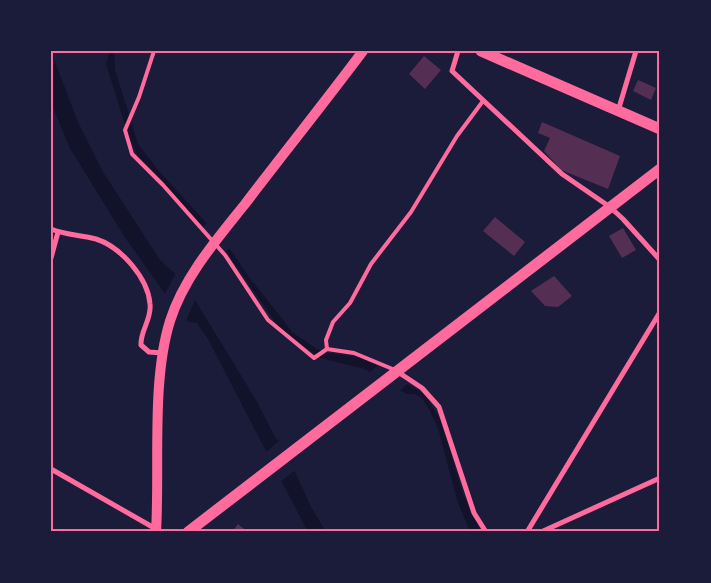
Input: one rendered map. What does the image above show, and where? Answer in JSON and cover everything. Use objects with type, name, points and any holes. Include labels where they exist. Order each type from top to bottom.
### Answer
[{"type":"main road","points":[[156,531],[159,414],[164,353],[170,321],[176,306],[186,286],[217,241],[363,51]]},
{"type":"main road","points":[[481,51],[660,129]]},
{"type":"main road","points":[[188,532],[660,169]]},
{"type":"street","points":[[458,51],[452,71],[562,174],[610,207],[660,260]]},
{"type":"street","points":[[618,111],[636,51]]},
{"type":"street","points":[[51,229],[97,240],[112,248],[134,268],[147,288],[150,304],[141,345],[149,352],[164,353]]},
{"type":"street","points":[[51,258],[58,232]]},
{"type":"street","points":[[527,532],[660,312]]},
{"type":"street","points":[[396,373],[422,388],[439,406],[474,513],[486,532]]},
{"type":"street","points":[[51,470],[156,531]]},
{"type":"street","points":[[541,532],[660,478]]},
{"type":"lane","points":[[154,51],[139,97],[125,130],[132,154],[217,241],[268,320],[314,358],[327,349],[354,353],[396,373]]},
{"type":"lane","points":[[327,349],[326,340],[333,322],[350,303],[371,264],[411,212],[452,143],[484,101]]},
{"type":"shaded area","points":[[51,51],[77,120],[103,172],[160,260],[181,279],[190,292],[257,402],[276,439],[281,442],[311,507],[326,532],[308,532],[208,339],[197,323],[189,322],[166,295],[124,236],[70,148],[51,103]]},
{"type":"shaded area","points":[[110,51],[114,51],[115,70],[138,144],[158,170],[229,248],[283,326],[317,349],[328,353],[359,357],[376,365],[425,395],[441,421],[463,494],[481,532],[470,531],[458,503],[438,428],[422,398],[415,394],[407,394],[365,369],[320,358],[280,329],[228,254],[138,156],[128,134],[106,64]]},
{"type":"pier","points":[[207,222],[230,247],[225,254],[202,228]]},
{"type":"pier","points":[[177,271],[196,298],[186,321],[164,295]]},
{"type":"pier","points":[[379,364],[409,383],[399,391],[369,373]]},
{"type":"pier","points":[[281,439],[297,469],[279,483],[265,453]]},
{"type":"building","points":[[424,56],[441,70],[425,89],[409,74]]},
{"type":"building","points":[[638,80],[656,88],[651,100],[633,91]]},
{"type":"building","points":[[542,122],[620,156],[608,189],[561,170],[544,151],[550,138],[538,133]]},
{"type":"building","points":[[495,217],[525,242],[514,256],[483,231]]},
{"type":"building","points":[[623,228],[636,250],[622,258],[609,236]]},
{"type":"building","points":[[554,276],[572,296],[558,307],[545,306],[531,291]]},
{"type":"building","points":[[238,524],[248,532],[232,532]]},
{"type":"waterway","points":[[253,285],[289,331]]}]
